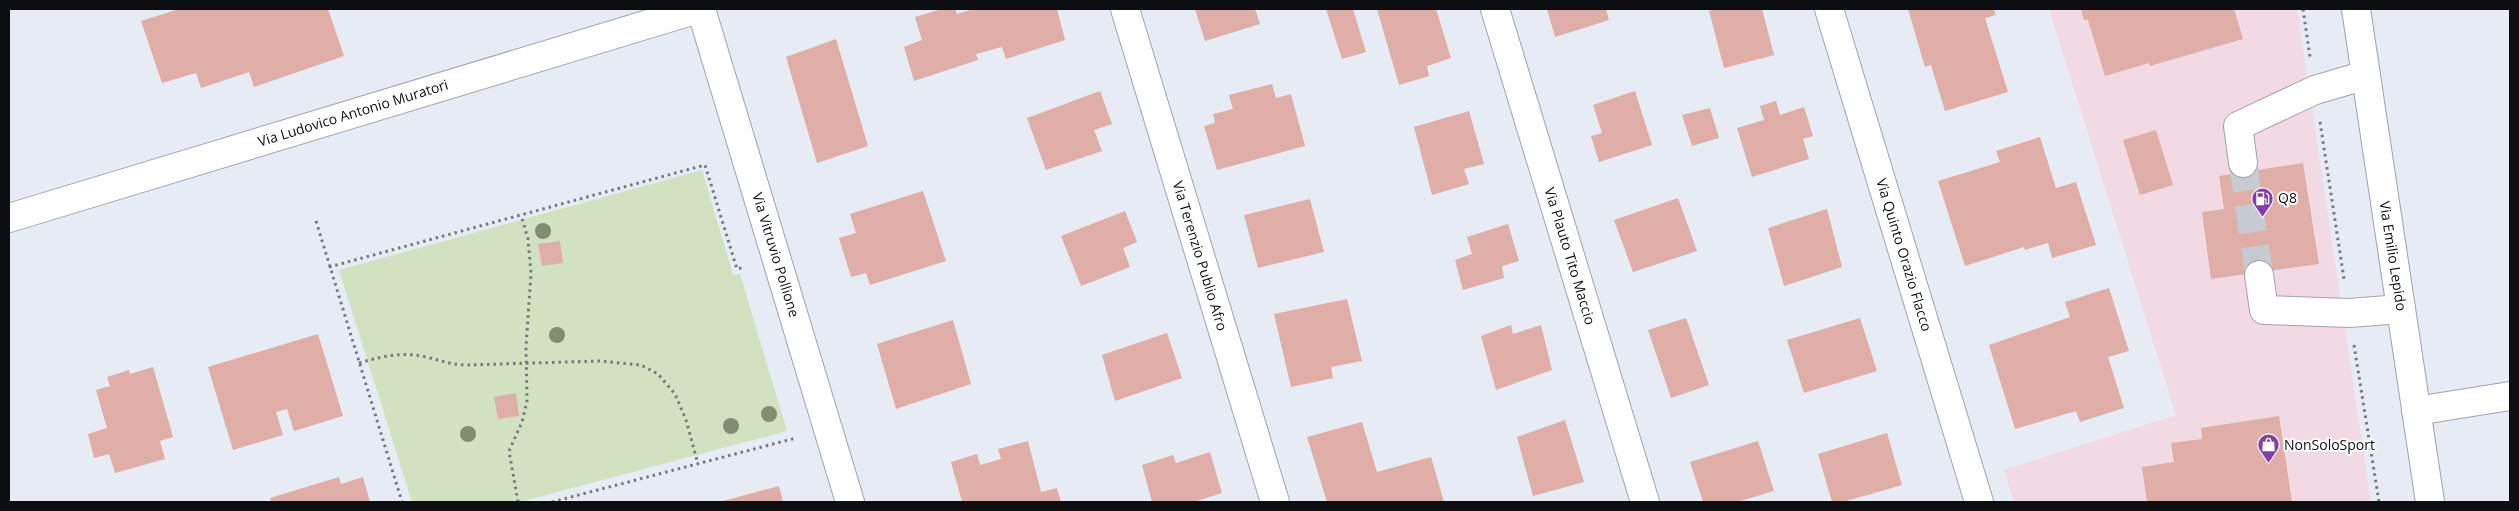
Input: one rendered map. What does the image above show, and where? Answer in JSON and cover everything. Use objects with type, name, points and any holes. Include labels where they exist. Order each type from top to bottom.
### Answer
[{"type":"street","name":"Via Ludovico Antonio Muratori","points":[[9,218],[700,9]]},
{"type":"street","name":"Via Vitruvio Pollione","points":[[700,9],[850,502]]},
{"type":"street","name":"Via Terenzio Publio Afro","points":[[1125,9],[1275,502]]},
{"type":"street","name":"Via Plauto Tito Maccio","points":[[1494,9],[1645,502]]},
{"type":"street","name":"Via Quinto Orazio Flacco","points":[[1829,9],[1979,502]]},
{"type":"street","name":"Via Emilio Lepido","points":[[2356,9],[2430,502]]},
{"type":"street","points":[[2243,163],[2238,126],[2316,90],[2366,75]]},
{"type":"street","points":[[2259,275],[2264,310],[2349,313],[2401,308]]},
{"type":"street","points":[[2416,411],[2510,396]]},
{"type":"path","points":[[2303,9],[2379,502]]},
{"type":"path","points":[[329,267],[705,165],[737,269],[746,266],[749,276]]},
{"type":"path","points":[[518,502],[509,451],[522,422],[528,401],[526,364],[531,274],[528,239],[522,215]]},
{"type":"path","points":[[316,221],[402,502]]},
{"type":"path","points":[[359,364],[400,354],[422,356],[454,365],[630,362],[650,370],[665,381],[675,394],[686,420],[698,464]]},
{"type":"path","points":[[552,502],[799,437],[802,446]]},
{"type":"shaded area","points":[[2049,9],[2297,9],[2371,502],[2014,502],[2004,470],[2176,415]]},
{"type":"green space","points":[[702,170],[733,275],[740,274],[787,431],[520,502],[412,502],[339,270]]},
{"type":"building","points":[[179,9],[328,9],[344,56],[254,87],[249,72],[201,88],[196,73],[162,83],[141,21]]},
{"type":"building","points":[[942,9],[955,9],[957,14],[974,9],[1057,9],[1065,40],[1006,59],[1002,47],[976,54],[978,60],[914,81],[904,47],[922,40],[915,17]]},
{"type":"building","points":[[1195,9],[1255,9],[1260,24],[1205,41]]},
{"type":"building","points":[[1326,9],[1353,9],[1366,52],[1342,59]]},
{"type":"building","points":[[1377,9],[1436,9],[1451,58],[1427,66],[1429,76],[1399,85]]},
{"type":"building","points":[[1547,9],[1606,9],[1609,20],[1555,37]]},
{"type":"building","points":[[1716,9],[1762,9],[1774,55],[1724,68],[1709,11]]},
{"type":"building","points":[[1908,9],[1994,9],[1996,15],[1985,18],[2008,92],[1945,111],[1931,65],[1925,67]]},
{"type":"building","points":[[2081,9],[2234,9],[2243,39],[2150,66],[2149,63],[2105,76],[2088,20],[2084,20]]},
{"type":"building","points":[[836,39],[868,146],[817,163],[786,57]]},
{"type":"building","points":[[1272,84],[1276,98],[1291,94],[1305,146],[1217,170],[1204,126],[1215,123],[1213,114],[1233,109],[1229,95]]},
{"type":"building","points":[[1100,91],[1112,124],[1094,130],[1102,151],[1046,170],[1027,118]]},
{"type":"building","points":[[1635,91],[1652,145],[1599,162],[1591,136],[1602,133],[1593,105]]},
{"type":"building","points":[[1776,101],[1780,115],[1804,107],[1813,136],[1803,139],[1809,159],[1752,177],[1737,128],[1764,120],[1760,106]]},
{"type":"building","points":[[1710,108],[1719,138],[1692,146],[1682,115]]},
{"type":"building","points":[[1469,111],[1484,164],[1464,169],[1469,184],[1432,195],[1414,127]]},
{"type":"building","points":[[2156,130],[2173,185],[2140,195],[2123,140]]},
{"type":"building","points":[[2040,137],[2056,188],[2076,182],[2096,245],[2052,258],[2048,243],[2025,250],[2024,247],[1965,266],[1938,181],[2000,162],[1996,151]]},
{"type":"building","points":[[2303,163],[2319,264],[2211,279],[2202,212],[2224,209],[2219,176]]},
{"type":"building","points":[[923,191],[946,261],[870,285],[866,273],[851,277],[839,238],[856,233],[850,214]]},
{"type":"building","points":[[1678,198],[1697,251],[1633,272],[1614,220]]},
{"type":"building","points":[[1310,199],[1324,252],[1258,268],[1244,215]]},
{"type":"building","points":[[1827,209],[1842,267],[1784,286],[1768,228]]},
{"type":"building","points":[[1125,211],[1137,242],[1123,248],[1130,267],[1081,286],[1061,236]]},
{"type":"building","points":[[1508,224],[1519,261],[1502,266],[1504,278],[1463,290],[1455,260],[1472,254],[1467,237]]},
{"type":"building","points":[[560,241],[563,263],[542,266],[538,244]]},
{"type":"building","points":[[2109,288],[2129,351],[2108,357],[2124,408],[2080,422],[2076,411],[2015,429],[1989,345],[2070,317],[2065,302]]},
{"type":"building","points":[[1347,299],[1362,361],[1331,367],[1333,378],[1291,387],[1274,314]]},
{"type":"building","points":[[1686,318],[1709,385],[1671,398],[1648,330]]},
{"type":"building","points":[[1860,318],[1877,371],[1804,393],[1787,340]]},
{"type":"building","points":[[953,320],[971,384],[896,409],[877,344]]},
{"type":"building","points":[[1511,325],[1513,334],[1541,325],[1552,370],[1496,390],[1481,336]]},
{"type":"building","points":[[1167,333],[1182,378],[1115,401],[1102,355]]},
{"type":"building","points":[[318,334],[343,416],[294,431],[287,409],[276,412],[283,435],[233,450],[208,367]]},
{"type":"building","points":[[153,367],[173,437],[160,441],[165,459],[115,473],[109,454],[94,458],[88,434],[107,428],[96,390],[110,386],[107,377],[129,370],[130,374]]},
{"type":"building","points":[[516,393],[519,416],[498,419],[494,397]]},
{"type":"building","points":[[2279,416],[2292,502],[2147,502],[2142,467],[2174,462],[2171,443],[2202,439],[2201,428]]},
{"type":"building","points":[[1565,420],[1584,482],[1533,496],[1517,437]]},
{"type":"building","points":[[1362,422],[1377,472],[1431,457],[1444,502],[1327,502],[1307,437]]},
{"type":"building","points":[[1887,433],[1902,485],[1843,502],[1832,502],[1818,454]]},
{"type":"building","points":[[1028,441],[1041,492],[1057,488],[1061,502],[962,502],[951,462],[977,454],[980,465],[1001,459],[998,449]]},
{"type":"building","points":[[1758,441],[1774,491],[1737,502],[1703,502],[1690,462]]},
{"type":"building","points":[[1210,452],[1222,493],[1194,502],[1152,502],[1142,465],[1173,455],[1176,463]]},
{"type":"building","points":[[339,477],[341,484],[363,477],[370,502],[271,502],[270,498]]},
{"type":"building","points":[[779,486],[783,502],[719,502]]},
{"type":"tunnel","points":[[2243,163],[2259,275]]},
{"type":"place","name":"Q8","points":[[2262,217]]},
{"type":"place","name":"NonSoloSport","points":[[2268,464]]}]
